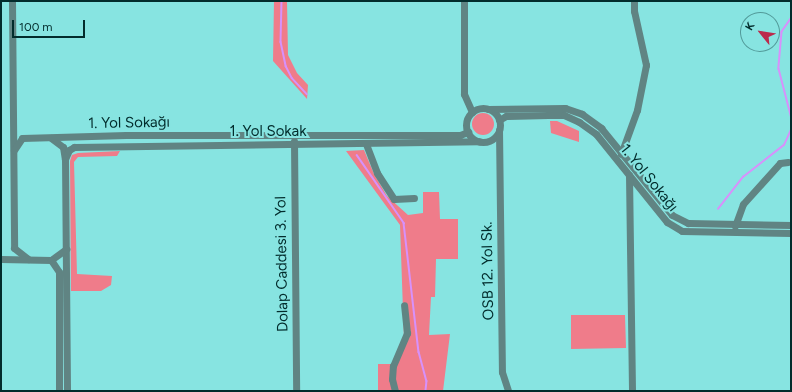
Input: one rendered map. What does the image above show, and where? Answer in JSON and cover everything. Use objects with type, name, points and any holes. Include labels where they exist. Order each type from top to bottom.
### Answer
[{"type":"street","points":[[1,259],[14,248],[12,1]]},
{"type":"street","points":[[464,1],[464,94],[472,112]]},
{"type":"street","points":[[618,160],[637,110],[646,65],[634,11],[634,1]]},
{"type":"street","points":[[472,112],[488,109],[565,108],[582,114],[601,128],[672,215],[698,225],[791,225]]},
{"type":"street","points":[[472,112],[467,121],[468,132],[479,141],[491,139],[499,130],[499,120],[488,109]]},
{"type":"street","name":"1. Yol Sokağı","points":[[499,120],[506,116],[564,115],[596,134],[667,222],[682,231],[791,233]]},
{"type":"street","points":[[13,129],[22,138],[14,150]]},
{"type":"street","name":"OSB 12. Yol Sk.","points":[[499,130],[502,372],[508,391]]},
{"type":"street","name":"1. Yol Sokağı","points":[[22,138],[126,135],[294,137],[460,135],[468,132]]},
{"type":"street","name":"Dolap Caddesi 3. Yol","points":[[294,137],[296,391]]},
{"type":"street","points":[[50,138],[63,147],[65,159],[66,249],[62,293],[60,391]]},
{"type":"street","points":[[491,139],[500,150]]},
{"type":"street","name":"1. Yol Sokak","points":[[65,159],[69,150],[74,147],[366,144],[479,141]]},
{"type":"street","points":[[366,144],[377,173],[394,198],[414,198]]},
{"type":"street","points":[[736,226],[743,204],[780,163],[788,162]]},
{"type":"street","points":[[632,391],[630,175],[633,166]]},
{"type":"street","points":[[14,248],[28,259]]},
{"type":"street","points":[[1,259],[51,260],[66,249]]},
{"type":"street","points":[[51,260],[59,272],[62,293],[67,391]]},
{"type":"street","points":[[395,391],[392,379],[393,366],[406,333],[404,305]]},
{"type":"street","points":[[501,391],[502,372]]},
{"type":"shaded area","points":[[274,1],[287,1],[288,55],[297,73],[308,85],[307,99],[273,61]]},
{"type":"shaded area","points":[[483,113],[491,116],[494,124],[491,132],[483,135],[475,132],[472,124],[475,116]]},
{"type":"shaded area","points":[[550,121],[557,121],[579,131],[579,142],[551,133]]},
{"type":"shaded area","points":[[364,150],[374,174],[387,196],[408,215],[423,213],[423,192],[439,192],[440,219],[458,219],[458,259],[436,259],[435,297],[431,297],[429,335],[450,334],[443,391],[378,391],[378,364],[392,364],[404,339],[400,225],[346,151]]},
{"type":"shaded area","points":[[120,151],[117,156],[78,157],[74,162],[77,274],[112,276],[111,285],[101,291],[71,291],[70,161],[72,155],[78,153]]},
{"type":"shaded area","points":[[571,315],[625,315],[626,348],[571,349]]},
{"type":"waterway","points":[[282,1],[281,42],[286,66],[292,78],[307,94]]},
{"type":"waterway","points":[[791,19],[782,32],[779,69],[791,115]]},
{"type":"waterway","points":[[718,209],[743,177],[784,145],[791,130]]},
{"type":"waterway","points":[[357,155],[404,223],[419,352],[427,381],[426,391]]}]
